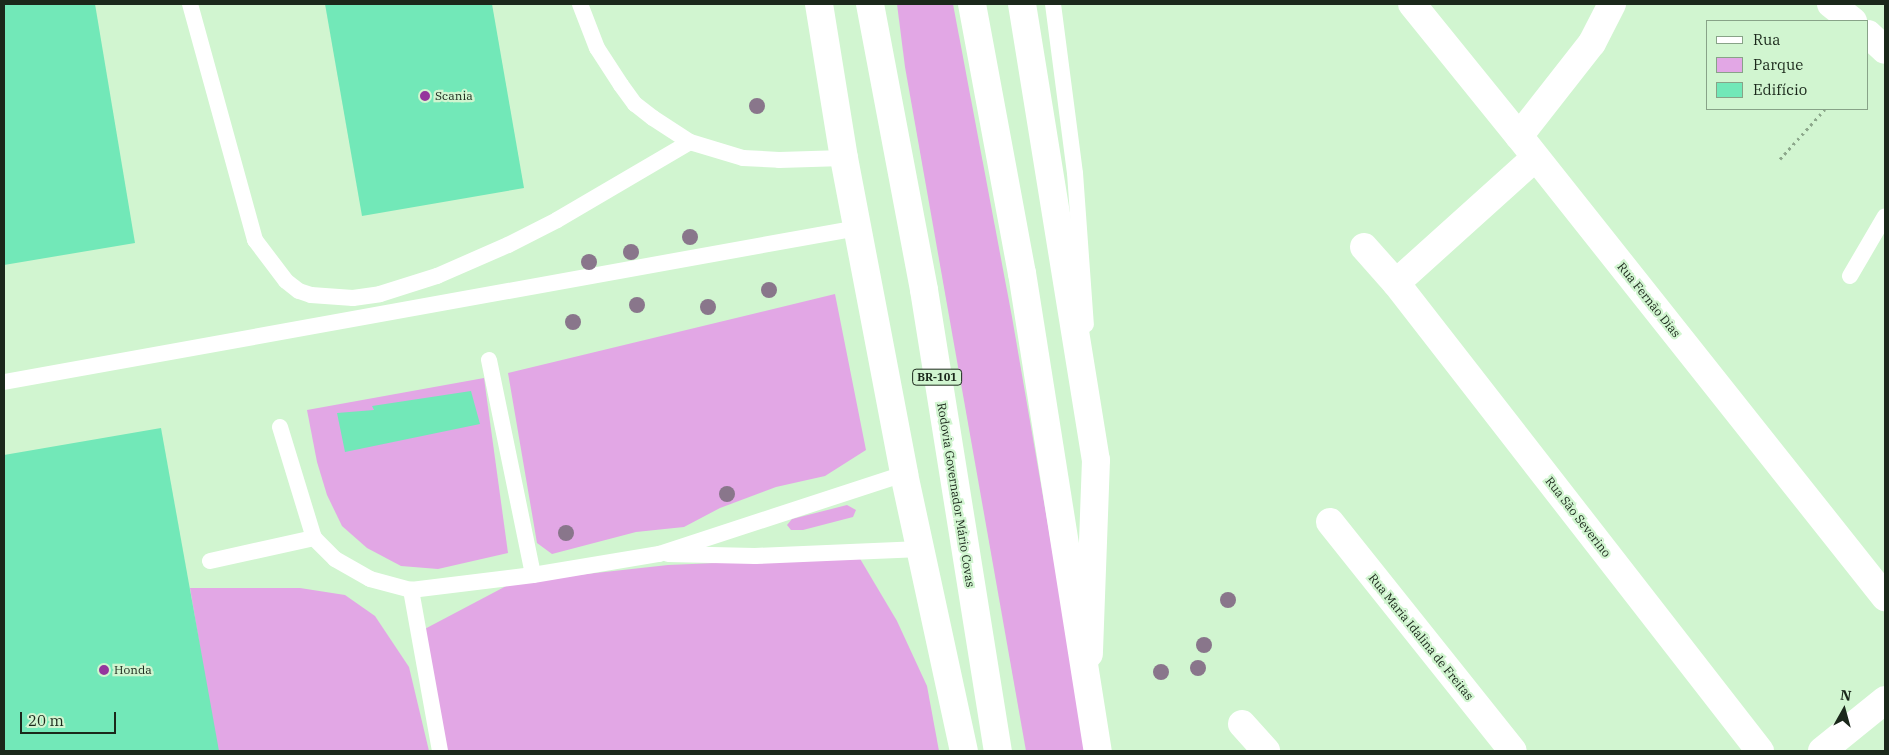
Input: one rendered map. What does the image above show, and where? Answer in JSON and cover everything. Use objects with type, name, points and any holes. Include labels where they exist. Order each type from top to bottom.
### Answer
[{"type":"main road","points":[[819,4],[844,158],[904,474],[964,751]]},
{"type":"main road","name":"Rodovia Governador Mário Covas","points":[[870,4],[924,290],[998,751]]},
{"type":"main road","points":[[972,4],[1022,273],[1098,751]]},
{"type":"main road","points":[[1022,4],[1096,460],[1088,690]]},
{"type":"main road","name":"Rua Fernão Dias","points":[[1412,4],[1520,136],[1885,597]]},
{"type":"main road","points":[[1520,136],[1592,43],[1612,4]]},
{"type":"main road","points":[[1831,4],[1851,20]]},
{"type":"main road","points":[[1869,35],[1885,50]]},
{"type":"main road","points":[[1396,283],[1536,158]]},
{"type":"main road","name":"Rua São Severino","points":[[1364,247],[1396,283],[1760,751]]},
{"type":"main road","name":"Rua Maria Idalina de Freitas","points":[[1330,522],[1512,751]]},
{"type":"main road","points":[[1822,751],[1885,700]]},
{"type":"main road","points":[[1242,724],[1266,751]]},
{"type":"lane","points":[[190,4],[255,240],[286,281],[299,291],[312,296],[353,298],[380,294],[437,276],[508,245],[557,220],[690,142]]},
{"type":"lane","points":[[580,4],[598,48],[635,104],[690,142],[743,158],[779,160],[844,158]]},
{"type":"lane","points":[[1053,4],[1075,173],[1096,460]]},
{"type":"lane","points":[[1850,276],[1885,216]]},
{"type":"lane","points":[[4,382],[857,228]]},
{"type":"lane","points":[[489,360],[533,575]]},
{"type":"lane","points":[[280,427],[314,538],[335,559],[370,578],[410,590],[533,575],[658,554],[904,474]]},
{"type":"lane","points":[[210,562],[314,538]]},
{"type":"lane","points":[[658,554],[755,556],[921,549]]},
{"type":"lane","points":[[410,590],[440,751]]},
{"type":"path","points":[[1780,159],[1824,110]]},
{"type":"green space","points":[[897,4],[953,4],[1012,317],[1087,751],[1026,751],[905,67]]},
{"type":"green space","points":[[835,294],[866,450],[825,476],[776,487],[720,508],[684,527],[636,532],[552,554],[537,543],[508,373]]},
{"type":"green space","points":[[484,378],[508,553],[438,569],[401,566],[367,548],[342,526],[327,495],[317,462],[307,410]]},
{"type":"green space","points":[[847,505],[856,510],[853,517],[803,530],[791,530],[787,525],[792,519]]},
{"type":"green space","points":[[859,557],[897,621],[927,686],[939,751],[441,751],[419,632],[514,582],[668,565]]},
{"type":"green space","points":[[190,588],[300,588],[345,595],[375,616],[409,667],[429,751],[217,751]]},
{"type":"building","points":[[4,4],[95,4],[135,243],[4,265]]},
{"type":"building","name":"Scania","points":[[325,4],[492,4],[524,188],[362,216]]},
{"type":"building","points":[[471,391],[480,424],[345,452],[337,413],[374,410],[372,406]]},
{"type":"building","name":"Honda","points":[[161,428],[219,751],[4,751],[4,455]]},
{"type":"place","name":"Scania","points":[[425,96]]},
{"type":"place","name":"Honda","points":[[104,670]]}]
